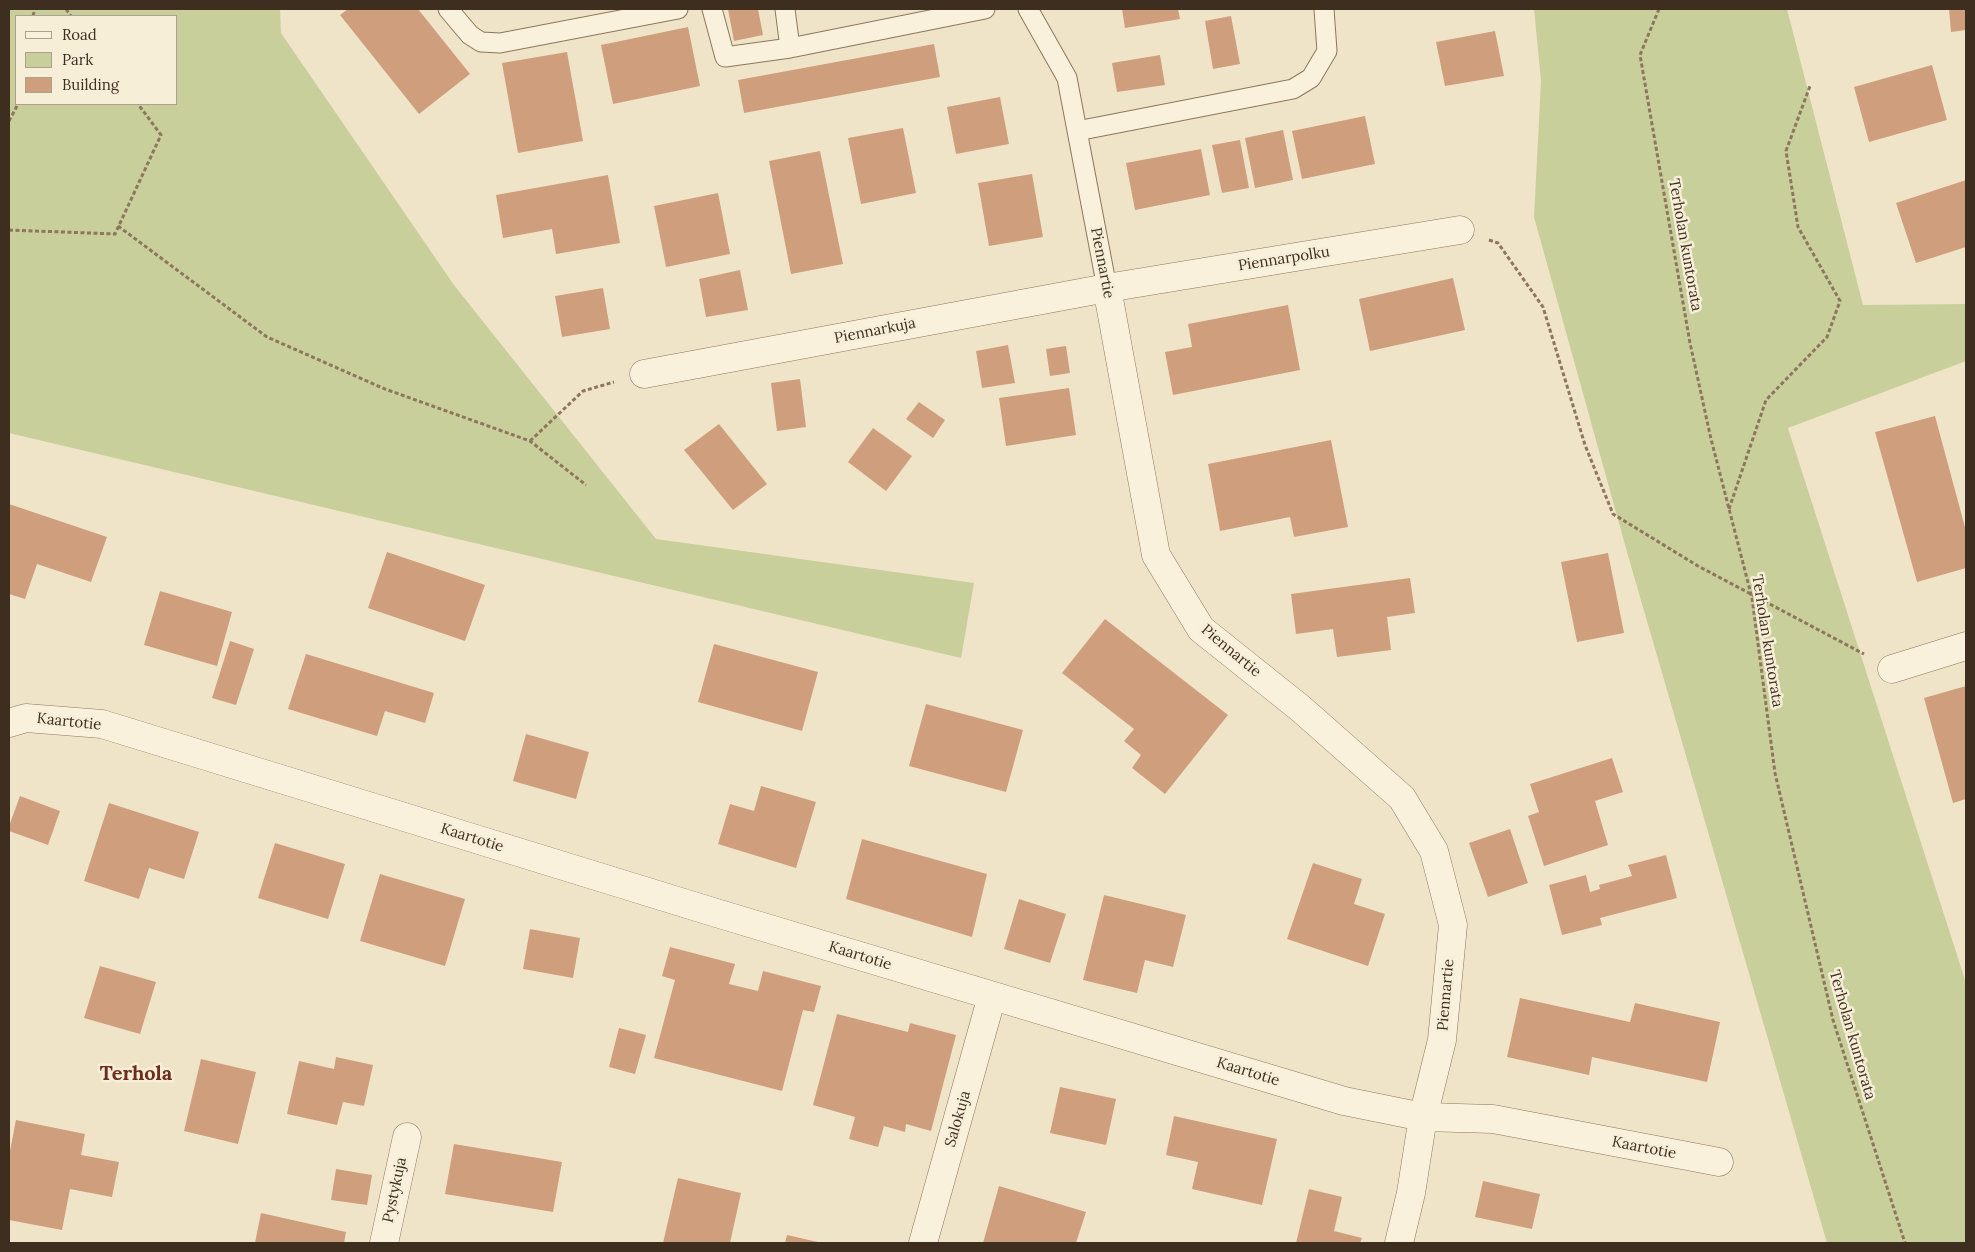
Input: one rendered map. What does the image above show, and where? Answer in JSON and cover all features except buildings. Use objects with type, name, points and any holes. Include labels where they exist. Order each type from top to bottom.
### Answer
[{"type":"street","name":"Piennarpolku","points":[[1107,288],[1460,230]]},
{"type":"street","name":"Piennarkuja","points":[[644,374],[1107,288]]},
{"type":"street","name":"Piennartie","points":[[1107,288],[1156,555],[1201,629],[1300,708],[1402,798],[1434,851],[1453,925],[1442,1040],[1423,1117],[1411,1193],[1399,1243]]},
{"type":"street","points":[[1892,669],[1966,646]]},
{"type":"street","name":"Kaartotie","points":[[9,723],[26,718],[102,724],[992,996],[1344,1101],[1423,1117],[1493,1119],[1719,1162]]},
{"type":"street","name":"Salokuja","points":[[923,1243],[992,996]]},
{"type":"street","name":"Pystykuja","points":[[384,1243],[407,1137]]},
{"type":"lane","points":[[448,9],[470,35],[481,42],[500,43],[678,9]]},
{"type":"lane","points":[[712,9],[724,57],[790,48],[985,9]]},
{"type":"lane","points":[[785,9],[790,48]]},
{"type":"lane","name":"Piennartie","points":[[1028,9],[1067,78],[1107,288]]},
{"type":"lane","points":[[1076,130],[1293,89],[1311,78],[1327,51],[1324,9]]},
{"type":"path","name":"Terholan kuntorata","points":[[1659,9],[1640,55],[1690,343],[1711,439],[1751,594],[1775,773],[1833,1020],[1905,1243]]},
{"type":"path","points":[[1729,510],[1766,400],[1827,337],[1840,301],[1798,227],[1786,151],[1810,86]]},
{"type":"path","points":[[9,120],[17,105]]},
{"type":"path","points":[[9,230],[115,234],[161,135],[139,105]]},
{"type":"path","points":[[118,226],[267,337],[385,389],[530,440],[586,485]]},
{"type":"path","points":[[1460,230],[1498,243],[1543,307],[1585,445],[1613,514],[1698,566],[1892,669]]},
{"type":"path","points":[[530,440],[583,391],[644,374]]},
{"type":"green space","points":[[9,9],[280,9],[281,33],[454,285],[656,539],[974,583],[961,658],[9,433]]},
{"type":"green space","points":[[1534,9],[1787,9],[1863,305],[1966,304],[1966,361],[1788,428],[1966,983],[1966,1243],[1827,1243],[1627,552],[1534,217],[1541,81]]},
{"type":"district","name":"Terhola","points":[[136,1074]]}]
